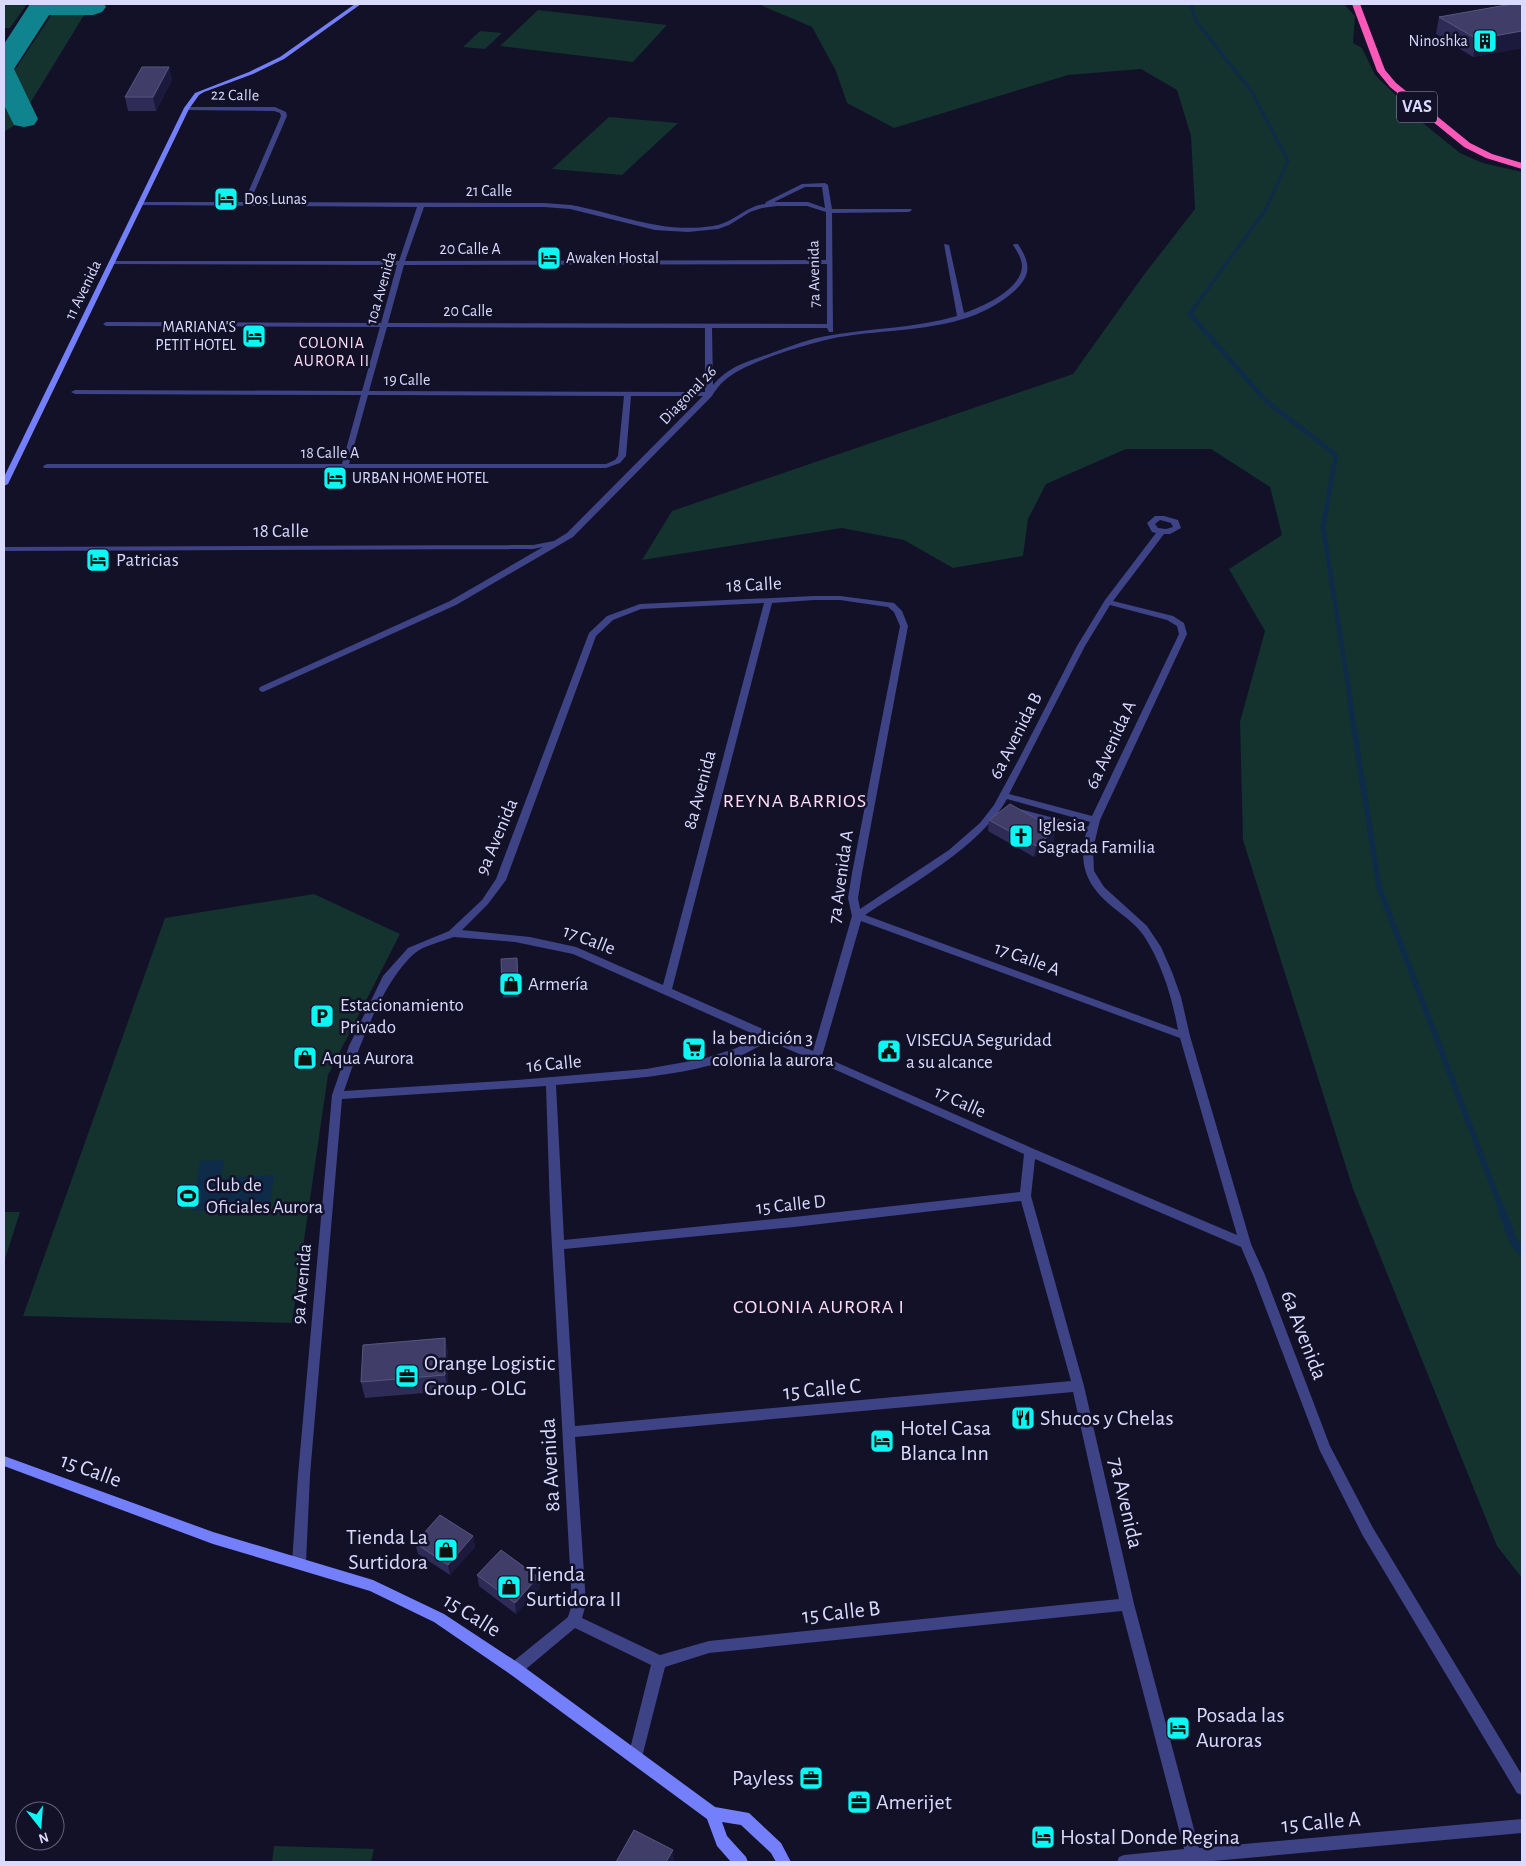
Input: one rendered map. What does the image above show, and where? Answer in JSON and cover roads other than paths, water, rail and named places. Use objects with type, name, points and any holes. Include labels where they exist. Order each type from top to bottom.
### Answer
[{"type":"highway","name":"VAS","points":[[1356,4],[1381,71],[1393,85],[1467,145],[1489,156],[1522,166]]},
{"type":"main road","points":[[186,108],[197,94],[202,91],[252,73],[282,58],[358,4]]},
{"type":"main road","name":"11 Avenida","points":[[4,484],[186,108]]},
{"type":"main road","name":"15 Calle","points":[[4,1461],[213,1538],[373,1586],[439,1618],[516,1669],[549,1696],[712,1814],[744,1818],[776,1848],[784,1862]]},
{"type":"main road","points":[[712,1814],[722,1841],[741,1862]]},
{"type":"street","name":"22 Calle","points":[[186,108],[275,109],[283,112],[284,116],[246,205]]},
{"type":"street","name":"7a Avenida","points":[[761,206],[799,186],[825,185],[829,211],[831,338]]},
{"type":"street","name":"21 Calle","points":[[140,204],[557,206],[655,228],[688,230],[716,228],[761,206],[808,204],[829,211],[909,210]]},
{"type":"street","name":"10a Avenida","points":[[345,466],[401,263],[421,205]]},
{"type":"street","points":[[946,245],[961,317]]},
{"type":"street","name":"Diagonal 26","points":[[264,690],[452,603],[570,535],[709,394],[721,379],[748,363],[831,338],[918,327],[961,317],[993,302],[1017,284],[1025,269],[1024,260],[1016,245]]},
{"type":"street","name":"20 Calle A","points":[[112,262],[830,262]]},
{"type":"street","name":"20 Calle","points":[[106,324],[831,326]]},
{"type":"street","points":[[708,325],[709,394]]},
{"type":"street","name":"19 Calle","points":[[76,392],[709,394]]},
{"type":"street","name":"18 Calle A","points":[[46,466],[594,466],[614,464],[620,460],[624,450],[628,394]]},
{"type":"street","name":"6a Avenida B","points":[[856,916],[952,852],[983,825],[998,806],[1081,646],[1108,602],[1161,532]]},
{"type":"street","name":"18 Calle","points":[[4,549],[533,547],[559,541]]},
{"type":"street","name":"18 Calle","points":[[610,618],[640,607],[840,598],[891,605],[898,611]]},
{"type":"street","name":"8a Avenida","points":[[667,990],[769,600]]},
{"type":"street","name":"6a Avenida A","points":[[1094,883],[1088,868],[1087,851],[1094,820],[1183,634],[1181,625],[1170,618],[1108,602]]},
{"type":"street","name":"7a Avenida A","points":[[816,1059],[856,916],[853,898],[857,873],[904,626],[898,611]]},
{"type":"street","name":"9a Avenida","points":[[299,1564],[306,1450],[337,1095],[354,1046],[387,978],[412,950],[453,933],[485,902],[501,880],[592,635],[610,618]]},
{"type":"street","points":[[1003,796],[1094,820]]},
{"type":"street","points":[[998,806],[1091,831]]},
{"type":"street","points":[[1040,818],[1045,807]]},
{"type":"street","name":"6a Avenida","points":[[1094,883],[1148,934],[1178,1001],[1185,1036],[1245,1244],[1259,1275],[1329,1455],[1368,1532],[1522,1788]]},
{"type":"street","name":"17 Calle A","points":[[856,916],[891,927],[1185,1036]]},
{"type":"street","name":"17 Calle","points":[[465,921],[493,935]]},
{"type":"street","name":"17 Calle","points":[[453,933],[493,935],[547,942],[576,951],[667,990],[816,1059],[1245,1244]]},
{"type":"street","name":"16 Calle","points":[[337,1095],[551,1082],[646,1073],[702,1064],[738,1052],[768,1037]]},
{"type":"street","name":"8a Avenida","points":[[551,1082],[579,1604],[574,1621]]},
{"type":"street","name":"7a Avenida","points":[[1030,1152],[1025,1196],[1078,1386],[1127,1604],[1194,1858]]},
{"type":"street","name":"15 Calle D","points":[[559,1245],[794,1222],[1025,1196]]},
{"type":"street","name":"15 Calle C","points":[[570,1432],[1078,1386]]},
{"type":"street","name":"15 Calle B","points":[[659,1662],[709,1647],[1127,1604]]},
{"type":"street","points":[[516,1669],[574,1621],[659,1662],[635,1757]]},
{"type":"street","name":"15 Calle A","points":[[1124,1862],[1194,1858],[1522,1826]]},
{"type":"water","points":[[224,1160],[221,1178],[274,1175],[270,1207],[192,1211],[200,1161]]},
{"type":"waterway","points":[[1191,4],[1196,21],[1252,92],[1288,161],[1266,209],[1194,308]]},
{"type":"waterway","points":[[1195,307],[1190,314],[1265,400],[1336,455],[1323,527],[1351,704]]},
{"type":"waterway","points":[[1350,703],[1379,887],[1503,1213]]},
{"type":"waterway","points":[[1502,1211],[1514,1242],[1522,1252]]},
{"type":"place","name":"Ninoshka","points":[[1485,41]]},
{"type":"place","name":"Dos Lunas","points":[[226,199]]},
{"type":"place","name":"Awaken Hostal","points":[[549,258]]},
{"type":"place","name":"MARIANA'S PETIT HOTEL","points":[[254,336]]},
{"type":"place","name":"URBAN HOME HOTEL","points":[[335,478]]},
{"type":"place","name":"Patricias","points":[[98,560]]},
{"type":"place","name":"Iglesia Sagrada Familia","points":[[1021,836]]},
{"type":"place","name":"Armería","points":[[511,984]]},
{"type":"place","name":"Estacionamiento Privado","points":[[322,1016]]},
{"type":"place","name":"la bendición 3 colonia la aurora","points":[[694,1049]]},
{"type":"place","name":"VISEGUA Seguridad a su alcance","points":[[889,1051]]},
{"type":"place","name":"Aqua Aurora","points":[[305,1058]]},
{"type":"place","name":"Club de Oficiales Aurora","points":[[188,1196]]},
{"type":"place","name":"Orange Logistic Group - OLG","points":[[407,1376]]},
{"type":"place","name":"Shucos y Chelas","points":[[1023,1418]]},
{"type":"place","name":"Hotel Casa Blanca Inn","points":[[882,1441]]},
{"type":"place","name":"Tienda La Surtidora","points":[[446,1550]]},
{"type":"place","name":"Tienda Surtidora II","points":[[509,1587]]},
{"type":"place","name":"Posada las Auroras","points":[[1178,1728]]},
{"type":"place","name":"Payless","points":[[811,1778]]},
{"type":"place","name":"Amerijet","points":[[859,1802]]},
{"type":"place","name":"Hostal Donde Regina","points":[[1043,1837]]},
{"type":"district","name":"COLONIA AURORA II","points":[[332,352]]},
{"type":"district","name":"REYNA BARRIOS","points":[[795,801]]},
{"type":"district","name":"COLONIA AURORA I","points":[[819,1307]]}]
